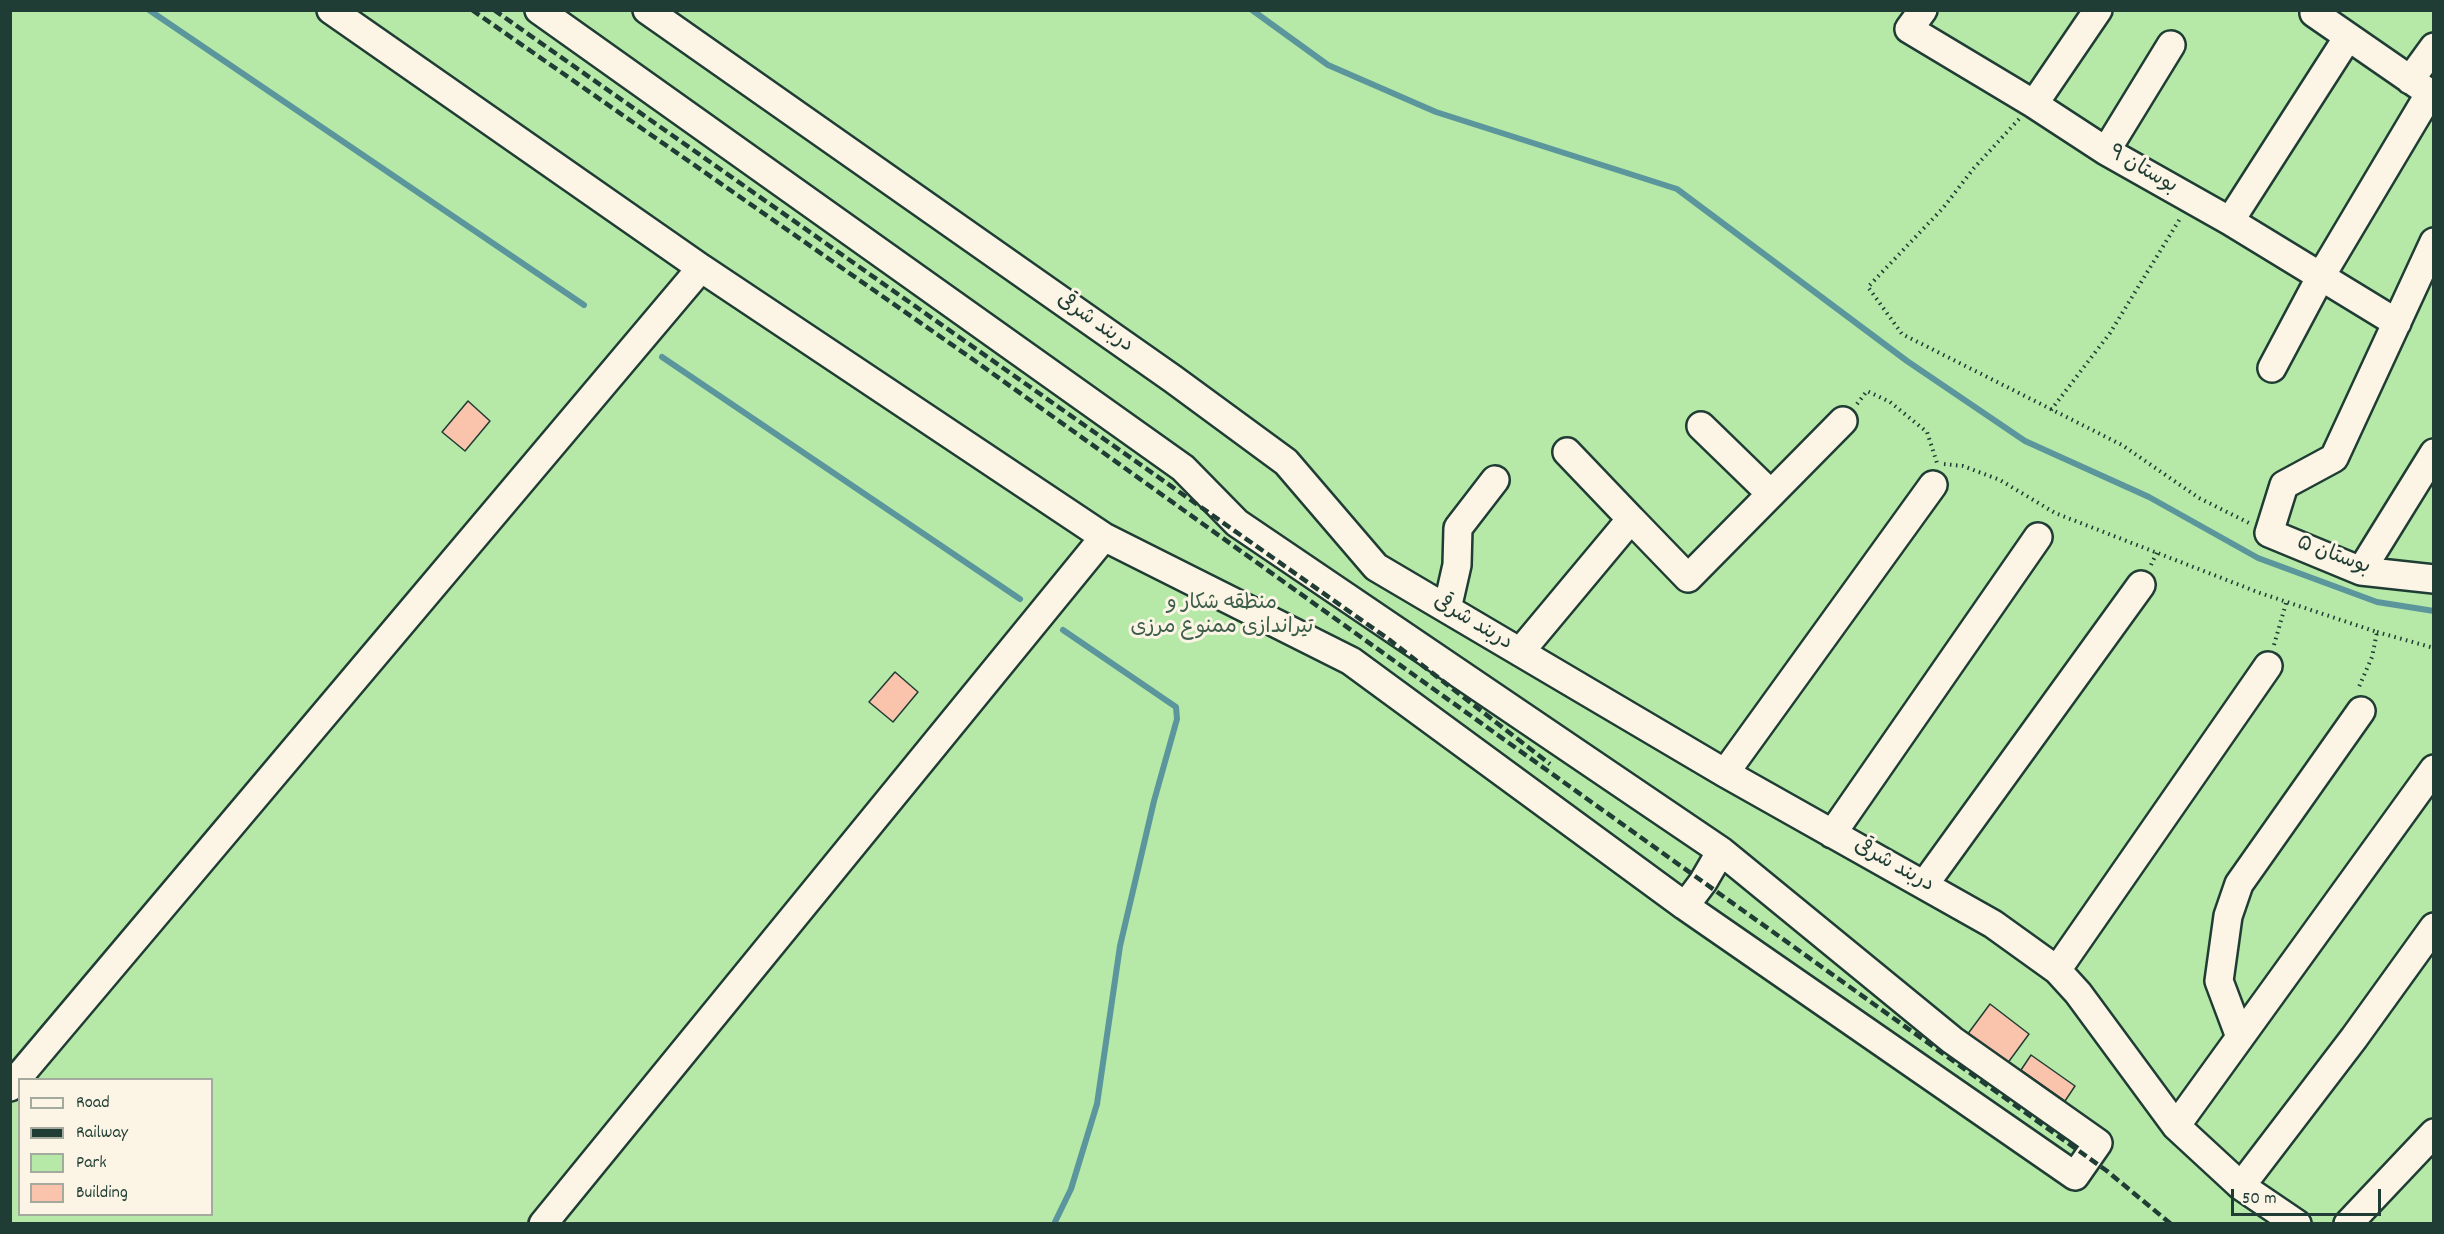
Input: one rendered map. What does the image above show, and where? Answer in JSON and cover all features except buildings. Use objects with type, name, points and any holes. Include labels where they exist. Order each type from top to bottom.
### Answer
[{"type":"street","points":[[331,10],[701,268],[1104,537],[1351,661],[1685,906],[2075,1176],[2098,1143],[1952,1040],[1721,851],[1237,523],[1183,468],[539,10]]},
{"type":"street","name":"دربند شرقی","points":[[647,10],[1173,379],[1286,462],[1376,567],[1725,773],[1993,924],[2056,970],[2078,993],[2176,1126],[2241,1186],[2297,1224]]},
{"type":"street","name":"بوستان ۹","points":[[1923,10],[1909,30],[2034,104],[2106,151],[2230,222],[2397,323]]},
{"type":"street","points":[[2034,104],[2098,10]]},
{"type":"street","points":[[2315,12],[2424,90]]},
{"type":"street","points":[[2230,222],[2348,37]]},
{"type":"street","points":[[2106,151],[2171,45]]},
{"type":"street","points":[[2272,368],[2320,276],[2424,90],[2433,47]]},
{"type":"street","points":[[2269,533],[2284,485],[2334,458],[2433,242]]},
{"type":"street","points":[[10,1087],[701,268]]},
{"type":"street","points":[[1567,452],[1688,578],[1843,420]]},
{"type":"street","points":[[1701,426],[1771,494]]},
{"type":"street","points":[[2361,571],[2433,453]]},
{"type":"street","points":[[1447,609],[1457,565],[1458,528],[1495,480]]},
{"type":"street","points":[[1725,773],[1933,485]]},
{"type":"street","points":[[1520,652],[1631,519]]},
{"type":"street","name":"بوستان ۵","points":[[2269,533],[2361,571],[2433,579]]},
{"type":"street","points":[[543,1224],[1104,537]]},
{"type":"street","points":[[1832,834],[2038,537]]},
{"type":"street","points":[[1924,885],[2141,585]]},
{"type":"street","points":[[2056,970],[2268,666]]},
{"type":"street","points":[[2240,1037],[2219,981],[2228,916],[2239,884],[2361,711]]},
{"type":"street","points":[[2176,1126],[2433,769]]},
{"type":"street","points":[[1685,906],[1721,851]]},
{"type":"street","points":[[2241,1186],[2354,1038],[2433,927]]},
{"type":"street","points":[[2348,1224],[2433,1134]]},
{"type":"path","points":[[2034,104],[1974,168],[1943,208],[1868,287],[1902,334],[2122,445],[2199,498],[2269,533]]},
{"type":"path","points":[[2051,410],[2110,333],[2191,200]]},
{"type":"path","points":[[1843,420],[1867,391],[1890,402],[1926,432],[1938,464],[1963,466],[2000,480],[2055,513],[2286,603],[2433,648]]},
{"type":"path","points":[[2268,666],[2286,603]]},
{"type":"path","points":[[2361,711],[2357,691],[2372,657],[2377,632]]},
{"type":"green space","name":"منطقه شکار و تیراندازی ممنوع مرزی","points":[[10,11],[2433,11],[2433,1223],[11,1223]]},
{"type":"waterway","points":[[149,10],[584,305]]},
{"type":"waterway","points":[[1252,10],[1328,65],[1436,112],[1677,189],[1907,361],[2025,441],[2149,497],[2258,558],[2377,602],[2434,611]]},
{"type":"waterway","points":[[662,357],[1020,599]]},
{"type":"waterway","points":[[1054,1224],[1071,1189],[1097,1104],[1120,946],[1154,801],[1177,719],[1176,707],[1063,630]]},
{"type":"railway","points":[[472,10],[971,358],[2107,1171],[2171,1224]]},
{"type":"railway","points":[[494,10],[1387,638],[1550,764]]}]
